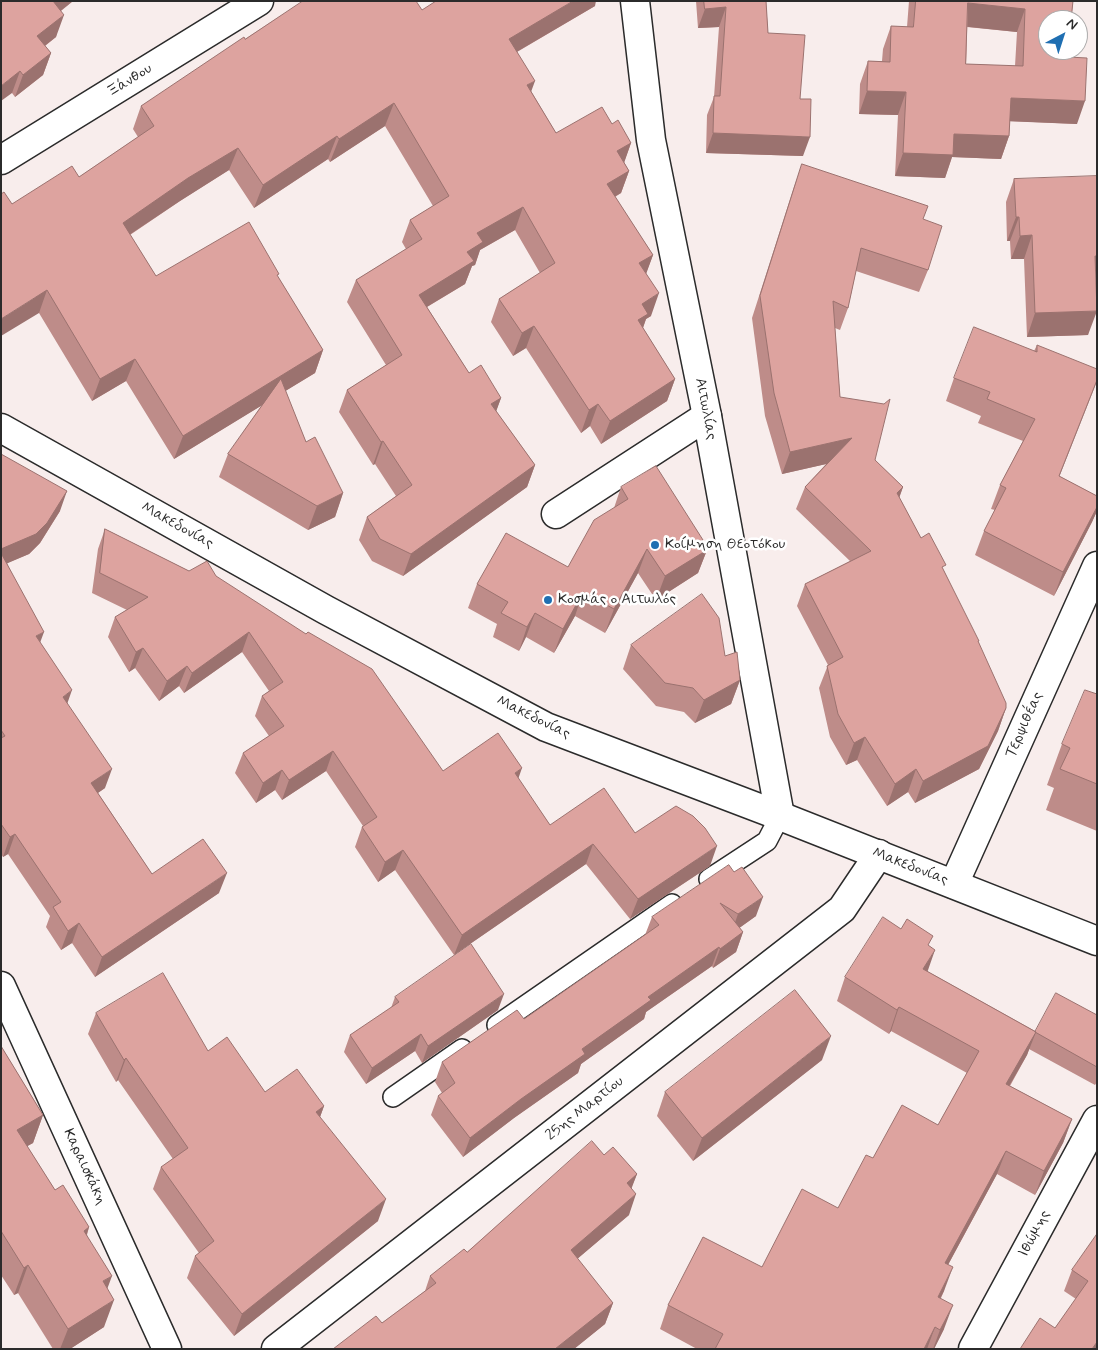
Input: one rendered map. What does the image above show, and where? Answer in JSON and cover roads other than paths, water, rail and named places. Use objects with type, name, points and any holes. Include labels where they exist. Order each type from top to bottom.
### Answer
[{"type":"street","name":"Ξάνθου","points":[[1,160],[259,1]]},
{"type":"street","name":"Αιτωλίας","points":[[635,1],[651,140],[707,416],[780,816]]},
{"type":"street","points":[[556,514],[707,416]]},
{"type":"street","name":"Μακεδονίας","points":[[1,428],[326,610],[546,727],[879,854],[1097,941]]},
{"type":"street","name":"Τερψιθέας","points":[[954,884],[1097,566]]},
{"type":"street","name":"25ης Μαρτίου","points":[[276,1349],[842,909],[879,854]]},
{"type":"street","name":"Καραισκάκη","points":[[1,986],[167,1349]]},
{"type":"street","name":"Ιθώμης","points":[[973,1349],[1097,1120]]},
{"type":"lane","points":[[393,1097],[766,841],[780,816]]},
{"type":"place","name":"Κοίμηση Θεοτόκου","points":[[655,545]]},
{"type":"place","name":"Κοσμάς ο Αιτωλός","points":[[548,600]]}]
